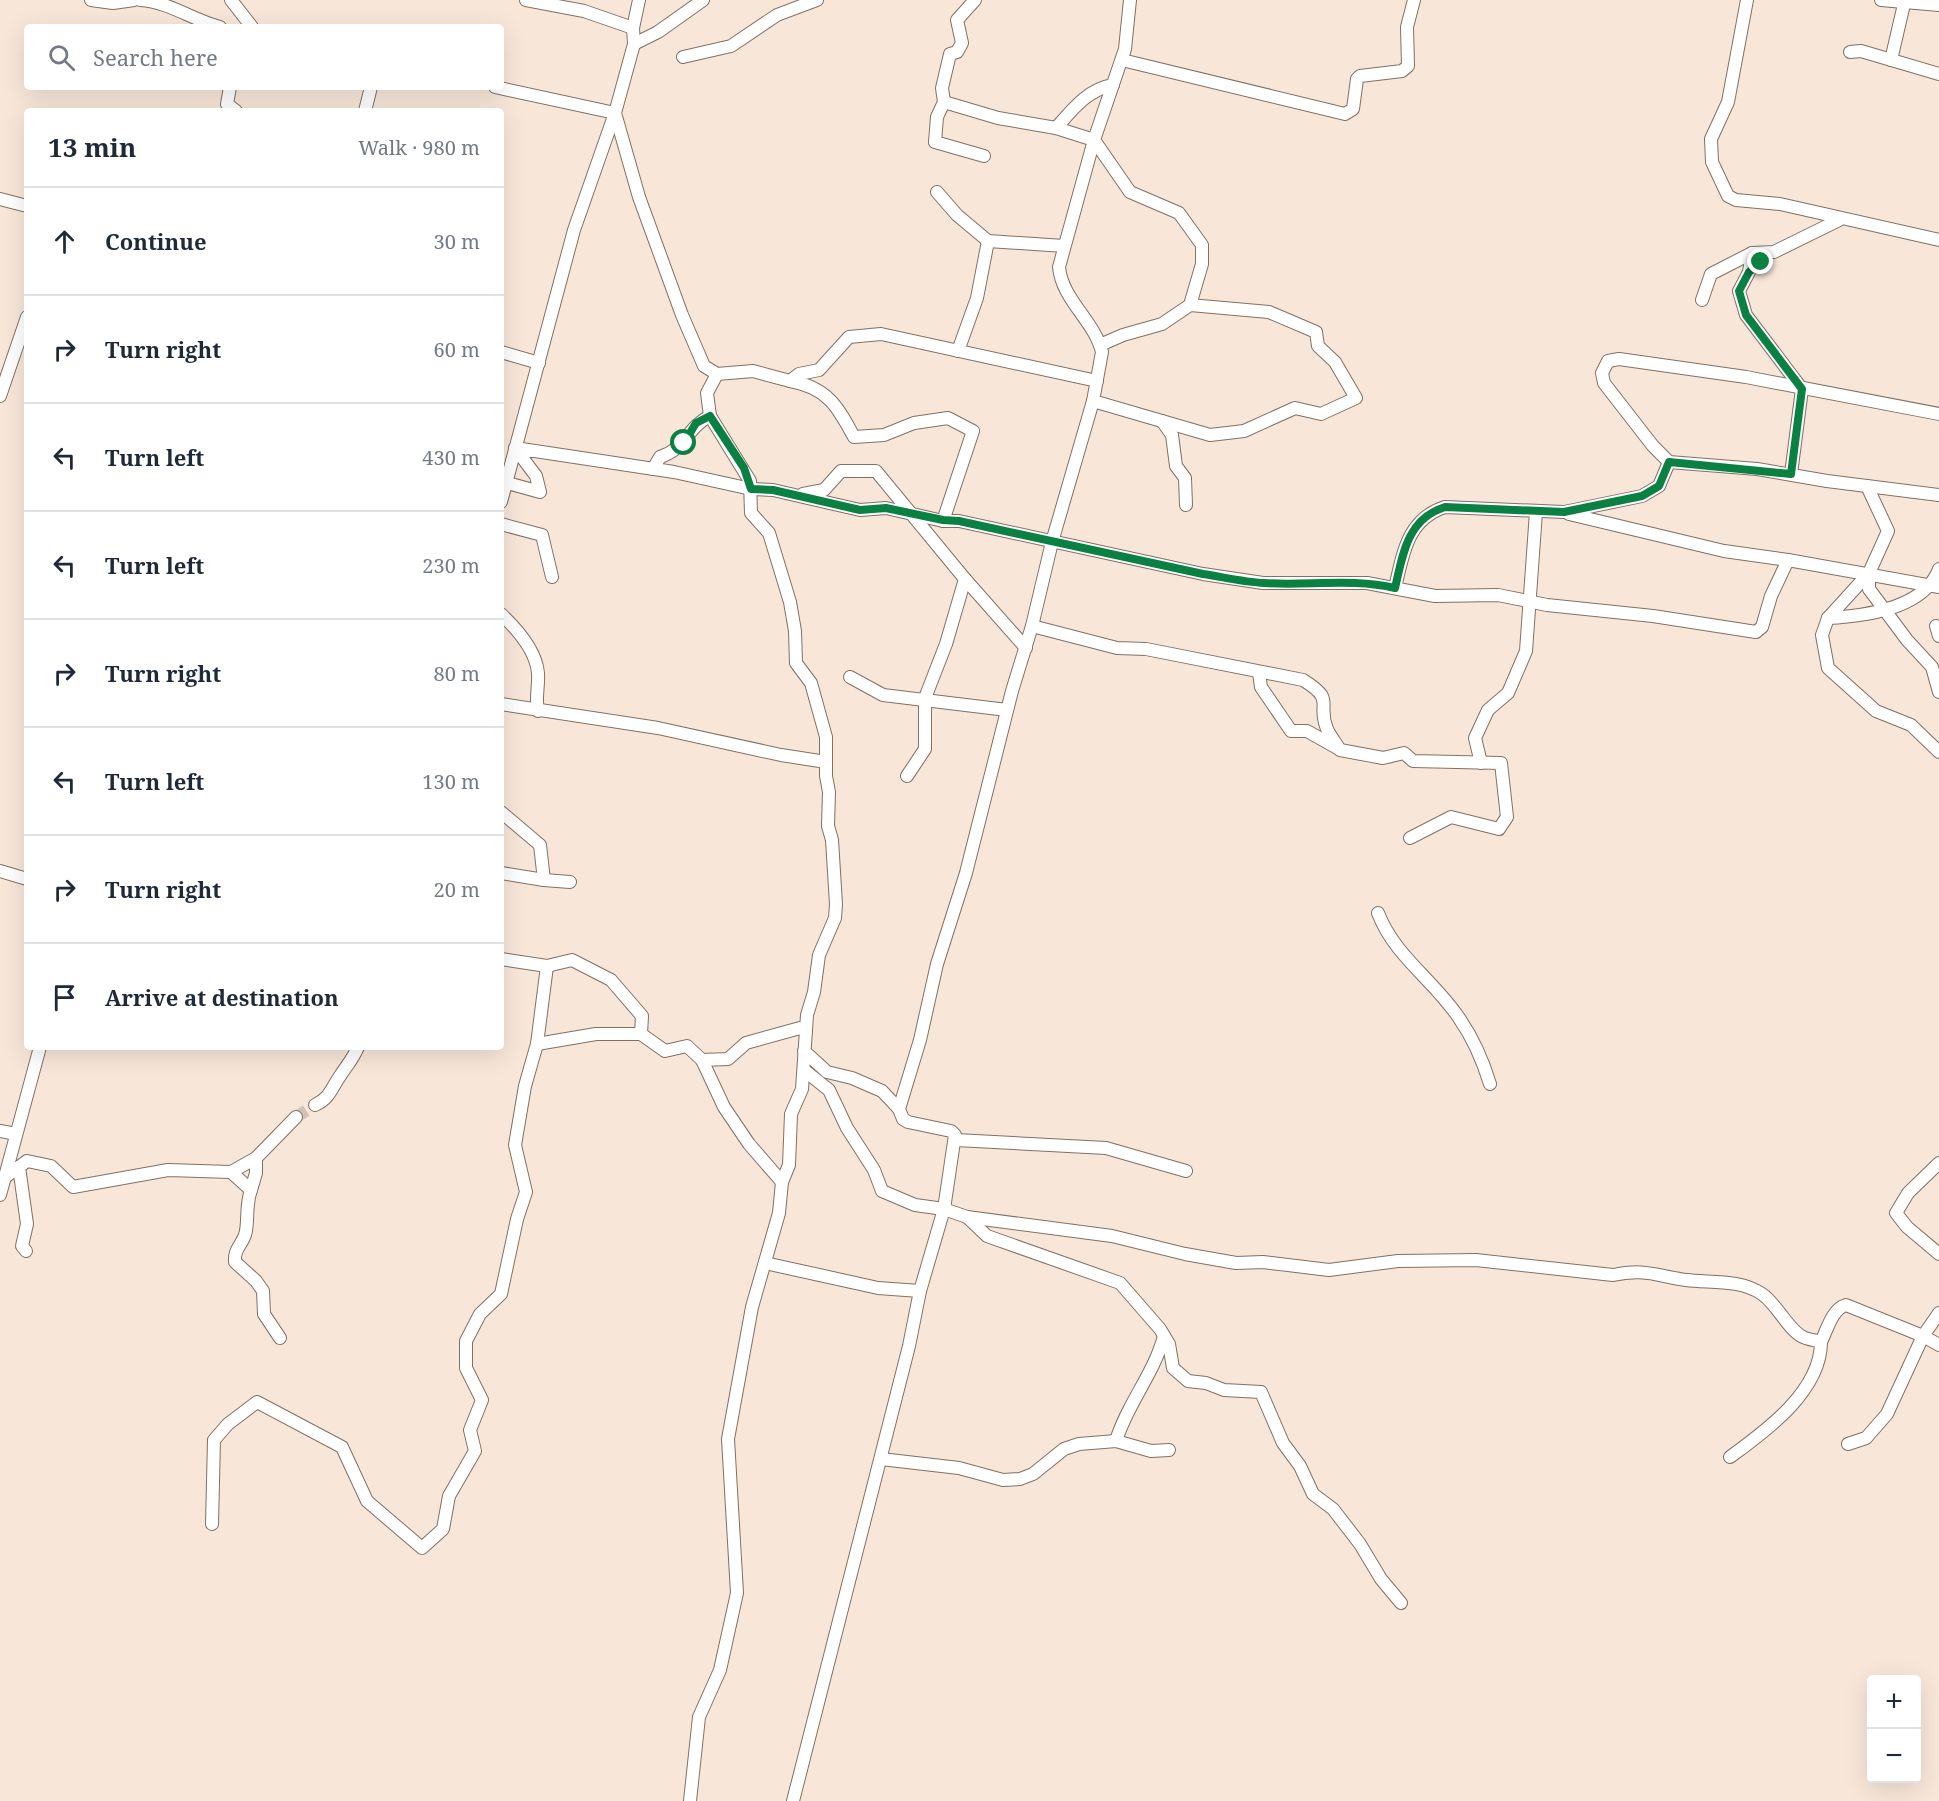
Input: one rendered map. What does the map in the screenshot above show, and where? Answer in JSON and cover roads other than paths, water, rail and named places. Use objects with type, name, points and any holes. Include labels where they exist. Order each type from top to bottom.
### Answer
[{"type":"street","points":[[91,0],[113,3],[134,0]]},
{"type":"street","points":[[140,0],[171,5],[210,24]]},
{"type":"street","points":[[231,0],[250,24]]},
{"type":"street","points":[[526,0],[584,11],[633,28]]},
{"type":"street","points":[[515,448],[536,476],[540,492],[504,482],[539,363],[574,230],[615,113],[634,44],[633,28],[639,0]]},
{"type":"street","points":[[634,44],[658,32],[703,0]]},
{"type":"street","points":[[683,57],[731,46],[777,15],[818,0]]},
{"type":"street","points":[[975,0],[957,20],[962,43],[957,52],[950,54],[942,88],[944,102],[937,117],[935,142],[984,156]]},
{"type":"street","points":[[899,1109],[920,1040],[937,964],[966,873],[1052,542],[1093,401],[1102,352],[1096,334],[1062,284],[1059,267],[1082,192],[1094,140],[1122,60],[1130,0]]},
{"type":"street","points":[[1122,60],[1345,114],[1353,109],[1357,79],[1360,75],[1402,71],[1408,66],[1407,27],[1414,0]]},
{"type":"street","points":[[1747,0],[1728,102],[1711,139],[1712,162],[1728,196],[1736,200],[1780,204],[1839,220],[1939,240]]},
{"type":"street","points":[[1881,0],[1939,5]]},
{"type":"street","points":[[1891,60],[1905,2]]},
{"type":"street","points":[[1850,52],[1861,51],[1939,74]]},
{"type":"street","points":[[1056,128],[1079,102],[1101,87],[1113,85]]},
{"type":"street","points":[[504,89],[615,113]]},
{"type":"street","points":[[229,90],[227,104],[232,108]]},
{"type":"street","points":[[366,108],[370,90]]},
{"type":"street","points":[[944,102],[998,118],[1056,128],[1094,140],[1130,192],[1179,213],[1202,245],[1202,264],[1190,305]]},
{"type":"street","points":[[615,113],[639,197],[682,315],[704,366],[717,374],[753,371],[803,383],[835,402],[854,437],[884,435],[914,423],[948,418],[973,431],[943,520]]},
{"type":"street","points":[[937,192],[957,214],[988,241],[1064,246]]},
{"type":"street","points":[[0,199],[24,205]]},
{"type":"street","points":[[1749,272],[1774,252],[1839,220]]},
{"type":"street","points":[[958,351],[977,298],[988,241]]},
{"type":"street","points":[[1702,300],[1711,274],[1752,252],[1774,252]]},
{"type":"street","points":[[1752,252],[1749,272],[1739,291],[1746,315],[1802,389],[1791,474]]},
{"type":"street","points":[[1093,401],[1210,435],[1244,431],[1296,408],[1321,414],[1356,398],[1335,362],[1318,346],[1316,332],[1269,312],[1190,305],[1162,324],[1123,334],[1100,345]]},
{"type":"street","points":[[0,396],[24,326]]},
{"type":"street","points":[[790,381],[798,374],[819,370],[849,337],[881,334],[1097,381]]},
{"type":"street","points":[[504,353],[539,363]]},
{"type":"street","points":[[1939,414],[1746,377],[1619,360],[1608,361],[1602,373],[1604,383],[1653,446],[1669,462],[1791,474],[1939,495]]},
{"type":"street","points":[[690,1801],[699,1717],[720,1670],[737,1593],[728,1439],[752,1306],[779,1213],[782,1182],[789,1165],[791,1114],[802,1089],[806,1031],[819,955],[835,918],[836,904],[832,840],[828,826],[830,792],[825,737],[811,683],[796,663],[795,631],[783,576],[769,533],[751,513],[751,489],[744,468],[710,416],[707,393],[717,374]]},
{"type":"street","points":[[653,469],[660,457],[675,452],[684,443],[696,423],[710,416]]},
{"type":"street","points":[[1162,421],[1172,435],[1176,466],[1185,478],[1186,505]]},
{"type":"street","points":[[515,448],[653,469],[751,489],[773,490],[860,510],[886,508],[943,520],[989,526],[1052,542],[1203,574],[1263,583],[1367,584],[1435,596],[1498,595],[1531,602],[1756,632],[1762,627],[1771,596],[1788,560]]},
{"type":"street","points":[[1395,588],[1406,543],[1413,528],[1434,510],[1445,507],[1564,512],[1642,496],[1659,486],[1669,462]]},
{"type":"street","points":[[796,495],[824,490],[842,471],[876,471],[965,579],[1026,648]]},
{"type":"street","points":[[1867,486],[1888,531],[1869,573],[1828,618],[1822,635],[1828,668],[1876,711],[1911,725],[1939,751]]},
{"type":"street","points":[[1481,763],[1475,738],[1488,710],[1508,693],[1526,651],[1536,512]]},
{"type":"street","points":[[1564,512],[1724,551],[1869,573],[1935,586]]},
{"type":"street","points":[[504,525],[542,535],[552,577]]},
{"type":"street","points":[[1828,618],[1872,613],[1910,600],[1935,586],[1939,569]]},
{"type":"street","points":[[1869,573],[1869,588],[1907,640],[1932,667],[1939,692]]},
{"type":"street","points":[[907,776],[925,749],[925,698],[946,644],[965,579]]},
{"type":"street","points":[[504,616],[513,624],[531,650],[538,674],[535,698],[538,711]]},
{"type":"street","points":[[1032,626],[1109,647],[1146,649],[1258,673],[1294,676],[1319,689],[1323,696],[1326,728],[1340,750]]},
{"type":"street","points":[[1258,673],[1261,687],[1291,731],[1307,731],[1340,750],[1383,758],[1404,753],[1413,761],[1502,763],[1508,817],[1499,829],[1451,817],[1410,838]]},
{"type":"street","points":[[850,676],[883,695],[925,698],[1007,710]]},
{"type":"street","points":[[504,705],[658,728],[781,755],[826,762]]},
{"type":"street","points":[[504,815],[540,845],[543,880]]},
{"type":"street","points":[[0,871],[24,878]]},
{"type":"street","points":[[504,874],[570,882]]},
{"type":"street","points":[[1378,914],[1386,934],[1458,1017],[1482,1059],[1490,1084]]},
{"type":"street","points":[[504,959],[547,966],[572,960],[611,980],[642,1016],[641,1034]]},
{"type":"street","points":[[212,1524],[214,1440],[228,1424],[257,1402],[342,1447],[367,1501],[422,1548],[443,1529],[449,1496],[475,1451],[470,1430],[482,1400],[466,1368],[466,1341],[480,1314],[501,1294],[517,1219],[526,1192],[515,1145],[525,1086],[537,1044],[547,966]]},
{"type":"street","points":[[702,1060],[729,1059],[746,1043],[800,1028],[806,1031]]},
{"type":"street","points":[[537,1044],[596,1034],[641,1034],[665,1051],[687,1046],[702,1060],[724,1107],[749,1144],[782,1182]]},
{"type":"street","points":[[0,1195],[2,1178],[39,1050]]},
{"type":"street","points":[[315,1105],[332,1093],[340,1075],[352,1063],[357,1050]]},
{"type":"street","points":[[793,1801],[858,1537],[881,1458],[909,1346],[920,1291],[944,1209],[956,1140],[951,1131],[903,1119],[899,1109],[882,1091],[852,1078],[827,1072],[804,1052]]},
{"type":"street","points":[[804,1070],[829,1090],[847,1128],[874,1170],[882,1191],[915,1205],[944,1209],[967,1217],[1112,1236],[1185,1254],[1236,1263],[1263,1262],[1329,1270],[1398,1261],[1476,1260],[1613,1275],[1629,1272],[1651,1273],[1682,1280],[1739,1283],[1762,1294],[1801,1337],[1821,1342]]},
{"type":"street","points":[[2,1178],[27,1161],[51,1166],[72,1187],[168,1170],[231,1172],[255,1158],[296,1117]]},
{"type":"street","points":[[0,1131],[16,1134]]},
{"type":"street","points":[[956,1140],[1106,1148],[1186,1171]]},
{"type":"street","points":[[255,1158],[256,1173],[246,1204],[245,1235],[234,1253],[235,1262],[256,1281],[263,1292],[264,1314],[280,1338]]},
{"type":"street","points":[[1939,1163],[1908,1193],[1896,1212],[1906,1227],[1939,1254]]},
{"type":"street","points":[[19,1167],[27,1224],[22,1246],[26,1251]]},
{"type":"street","points":[[231,1172],[251,1190]]},
{"type":"street","points":[[967,1217],[987,1236],[1117,1281],[1164,1336],[1169,1344],[1173,1368],[1188,1381],[1206,1383],[1224,1390],[1261,1392],[1283,1443],[1300,1466],[1313,1494],[1333,1509],[1360,1544],[1381,1579],[1401,1603]]},
{"type":"street","points":[[765,1263],[878,1288],[920,1291]]},
{"type":"street","points":[[1730,1457],[1759,1436],[1800,1397],[1821,1352],[1821,1342],[1840,1306],[1846,1305],[1923,1336],[1939,1345]]},
{"type":"street","points":[[1848,1444],[1866,1438],[1887,1414],[1923,1336],[1939,1313]]},
{"type":"street","points":[[1116,1442],[1121,1424],[1159,1357],[1164,1336]]},
{"type":"street","points":[[881,1458],[959,1468],[980,1476],[1003,1480],[1020,1479],[1033,1474],[1064,1449],[1079,1444],[1116,1442],[1151,1451],[1169,1450]]},
{"type":"tunnel","points":[[296,1117],[315,1105]]}]
